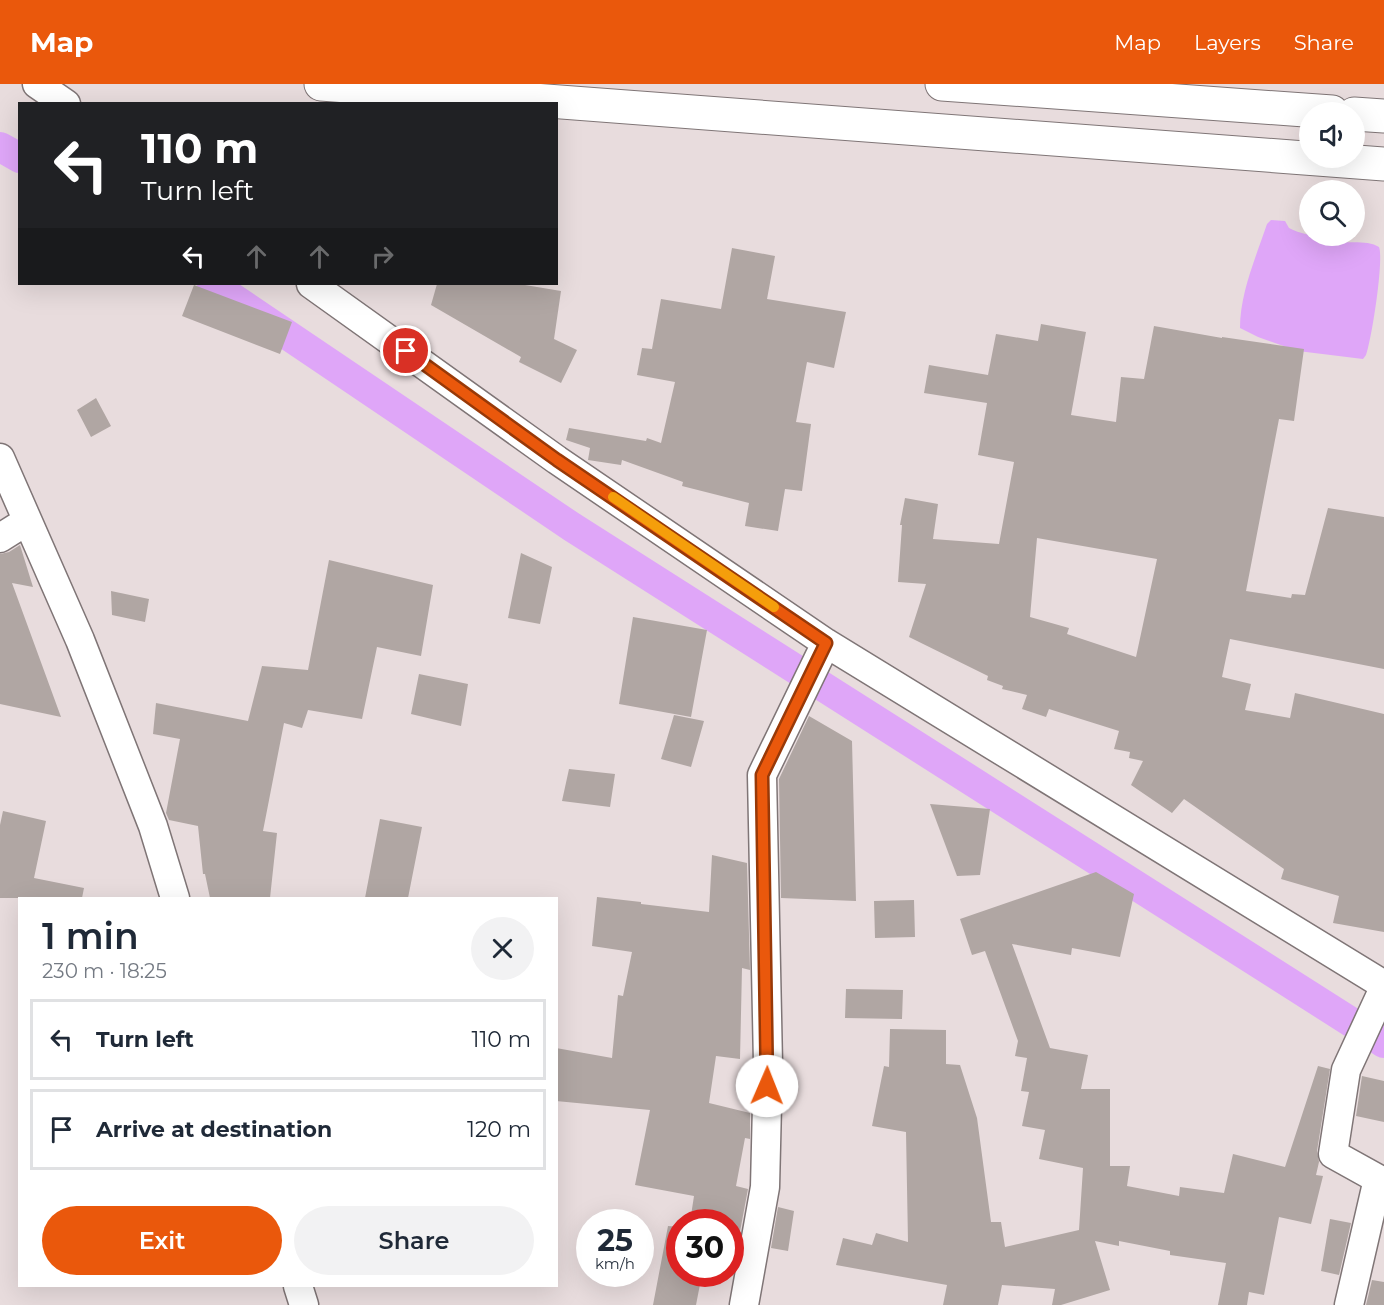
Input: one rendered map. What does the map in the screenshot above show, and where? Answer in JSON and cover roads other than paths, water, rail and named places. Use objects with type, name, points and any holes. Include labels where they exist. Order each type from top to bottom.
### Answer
[{"type":"street","points":[[37,84],[63,102]]},
{"type":"street","points":[[321,84],[1384,164]]},
{"type":"street","points":[[942,84],[1299,110]]},
{"type":"street","points":[[1365,115],[1384,116]]},
{"type":"street","points":[[312,285],[557,460],[826,644],[1384,987],[1346,1070],[1333,1154],[1378,1179],[1349,1305]]},
{"type":"street","points":[[0,458],[80,640],[153,826],[175,897]]},
{"type":"street","points":[[0,538],[27,521]]},
{"type":"street","points":[[744,1305],[765,1176],[768,1064],[762,775],[826,644]]},
{"type":"street","points":[[298,1287],[304,1305]]},
{"type":"waterway","points":[[0,147],[18,157]]},
{"type":"waterway","points":[[213,285],[572,527],[1384,1043]]}]
